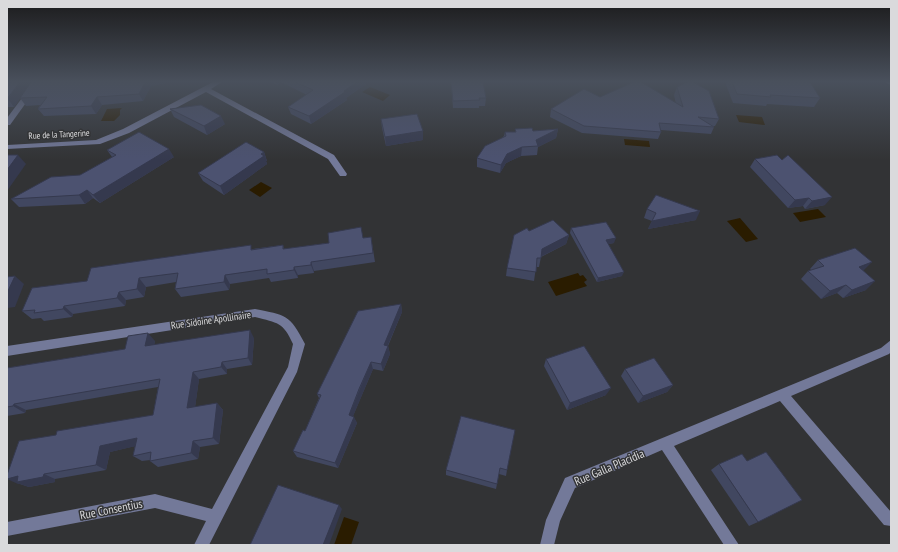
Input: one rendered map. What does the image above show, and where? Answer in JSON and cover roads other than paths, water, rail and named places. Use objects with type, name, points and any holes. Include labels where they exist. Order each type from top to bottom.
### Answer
[{"type":"street","points":[[7,123],[19,108]]},
{"type":"street","name":"Rue de la Tangerine","points":[[7,147],[97,142],[126,131],[171,108]]},
{"type":"street","points":[[239,108],[331,157],[344,174]]},
{"type":"street","name":"Rue Sidoine Apollinaire","points":[[7,351],[255,313],[282,319],[292,330],[299,344],[293,368],[200,545]]},
{"type":"street","name":"Rue Galla Placidia","points":[[547,545],[553,520],[570,483],[885,351],[891,346]]},
{"type":"street","points":[[782,394],[889,520]]},
{"type":"street","points":[[665,443],[732,545]]},
{"type":"street","name":"Rue Consentius","points":[[7,529],[155,501],[215,517]]}]
